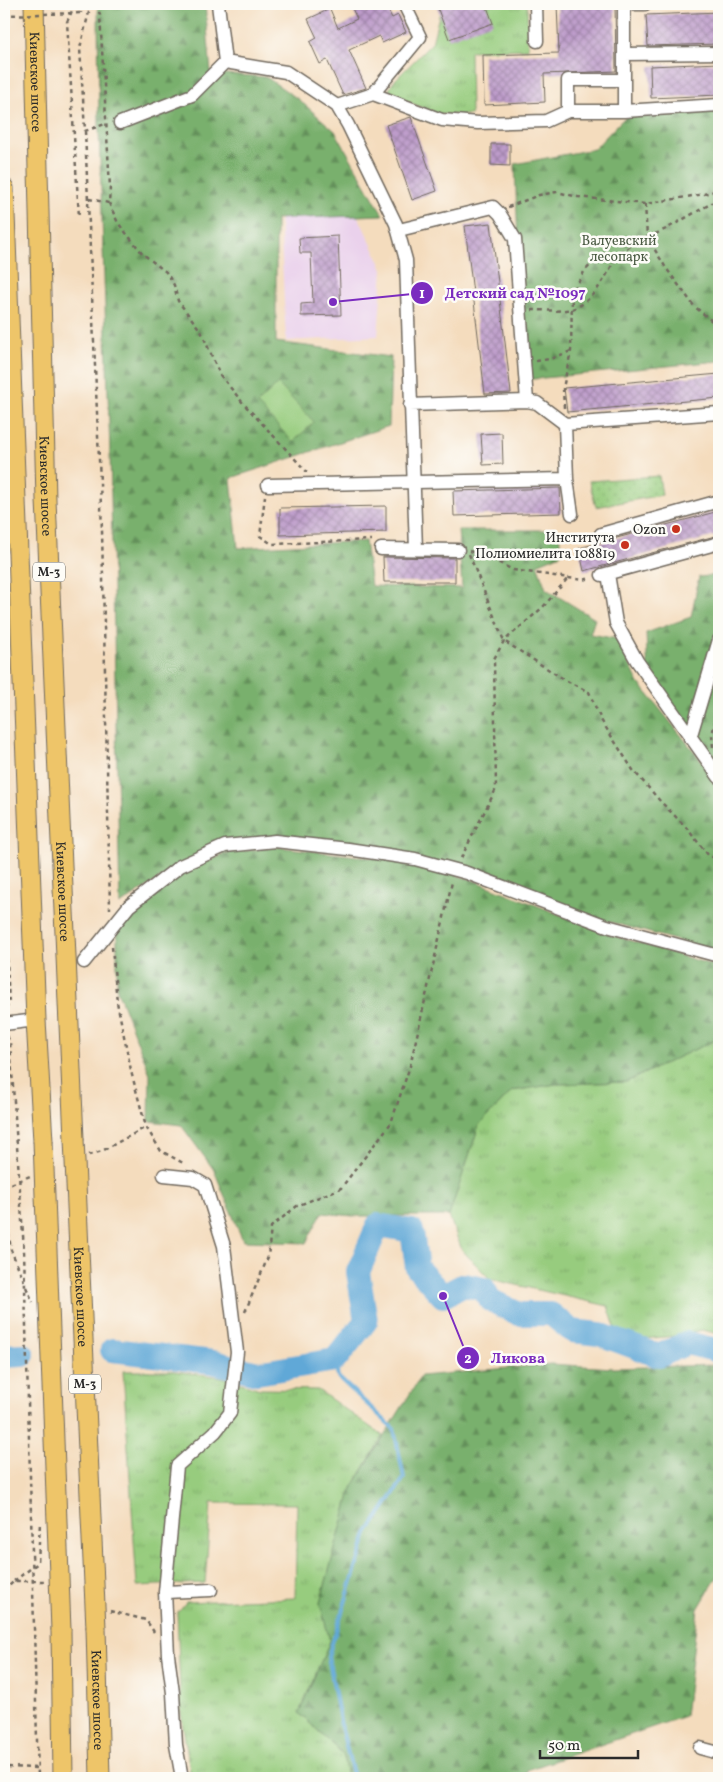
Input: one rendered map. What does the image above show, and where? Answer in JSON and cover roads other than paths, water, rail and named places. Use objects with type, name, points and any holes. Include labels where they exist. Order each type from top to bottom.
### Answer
[{"type":"highway","name":"Киевское шоссе","points":[[34,4],[46,500],[96,1628],[100,1778]]},
{"type":"highway","name":"М-3","points":[[4,188],[36,1020],[43,1141],[61,1630],[63,1778]]},
{"type":"street","points":[[218,4],[225,62]]},
{"type":"street","points":[[337,106],[373,94],[420,37],[404,4]]},
{"type":"street","points":[[536,4],[537,41]]},
{"type":"street","points":[[624,110],[624,4],[645,4]]},
{"type":"street","points":[[624,54],[719,52]]},
{"type":"street","points":[[225,62],[286,72],[337,106],[399,230],[406,260],[416,549]]},
{"type":"street","points":[[117,122],[192,95],[225,62]]},
{"type":"street","points":[[568,111],[568,80],[624,80]]},
{"type":"street","points":[[373,94],[442,120],[478,124],[546,121],[568,111],[719,105]]},
{"type":"street","points":[[399,230],[493,207],[500,214],[515,239],[527,401]]},
{"type":"street","points":[[410,405],[527,401],[537,403],[565,424],[719,413]]},
{"type":"street","points":[[565,424],[567,479],[572,514]]},
{"type":"street","points":[[268,486],[413,481],[567,479]]},
{"type":"street","points":[[601,534],[719,501]]},
{"type":"street","points":[[717,774],[637,662],[616,623],[605,574],[719,543]]},
{"type":"street","points":[[384,549],[458,550]]},
{"type":"street","points":[[690,738],[719,640]]},
{"type":"street","points":[[84,962],[129,906],[180,866],[225,846],[275,841],[415,859],[455,870],[607,926],[719,956]]},
{"type":"street","points":[[4,1024],[36,1020]]},
{"type":"street","points":[[164,1176],[193,1178],[205,1185],[224,1246],[237,1352],[230,1413],[215,1432],[178,1466],[165,1592],[168,1655],[173,1693],[176,1745],[182,1778]]},
{"type":"street","points":[[165,1592],[211,1590]]},
{"type":"street","points":[[700,1748],[719,1753]]},
{"type":"waterway","points":[[112,1350],[213,1362],[257,1373],[335,1360],[366,1321],[358,1272],[378,1225],[412,1231],[417,1268],[443,1296],[464,1285],[484,1289],[490,1300],[519,1314],[551,1314],[572,1331],[599,1334],[659,1356],[687,1343],[719,1351]]},
{"type":"waterway","points":[[4,1356],[23,1355]]},
{"type":"waterway","points":[[335,1360],[338,1377],[394,1429],[404,1478],[367,1534],[328,1656],[341,1726],[354,1778]]},
{"type":"place","name":"Детский сад №1097","points":[[333,302]]},
{"type":"place","name":"Ozon","points":[[676,529]]},
{"type":"place","name":"Института Полиомиелита 108819","points":[[625,545]]},
{"type":"place","name":"Ликова","points":[[443,1296]]},
{"type":"park label","name":"Валуевский лесопарк","points":[[619,248]]}]
